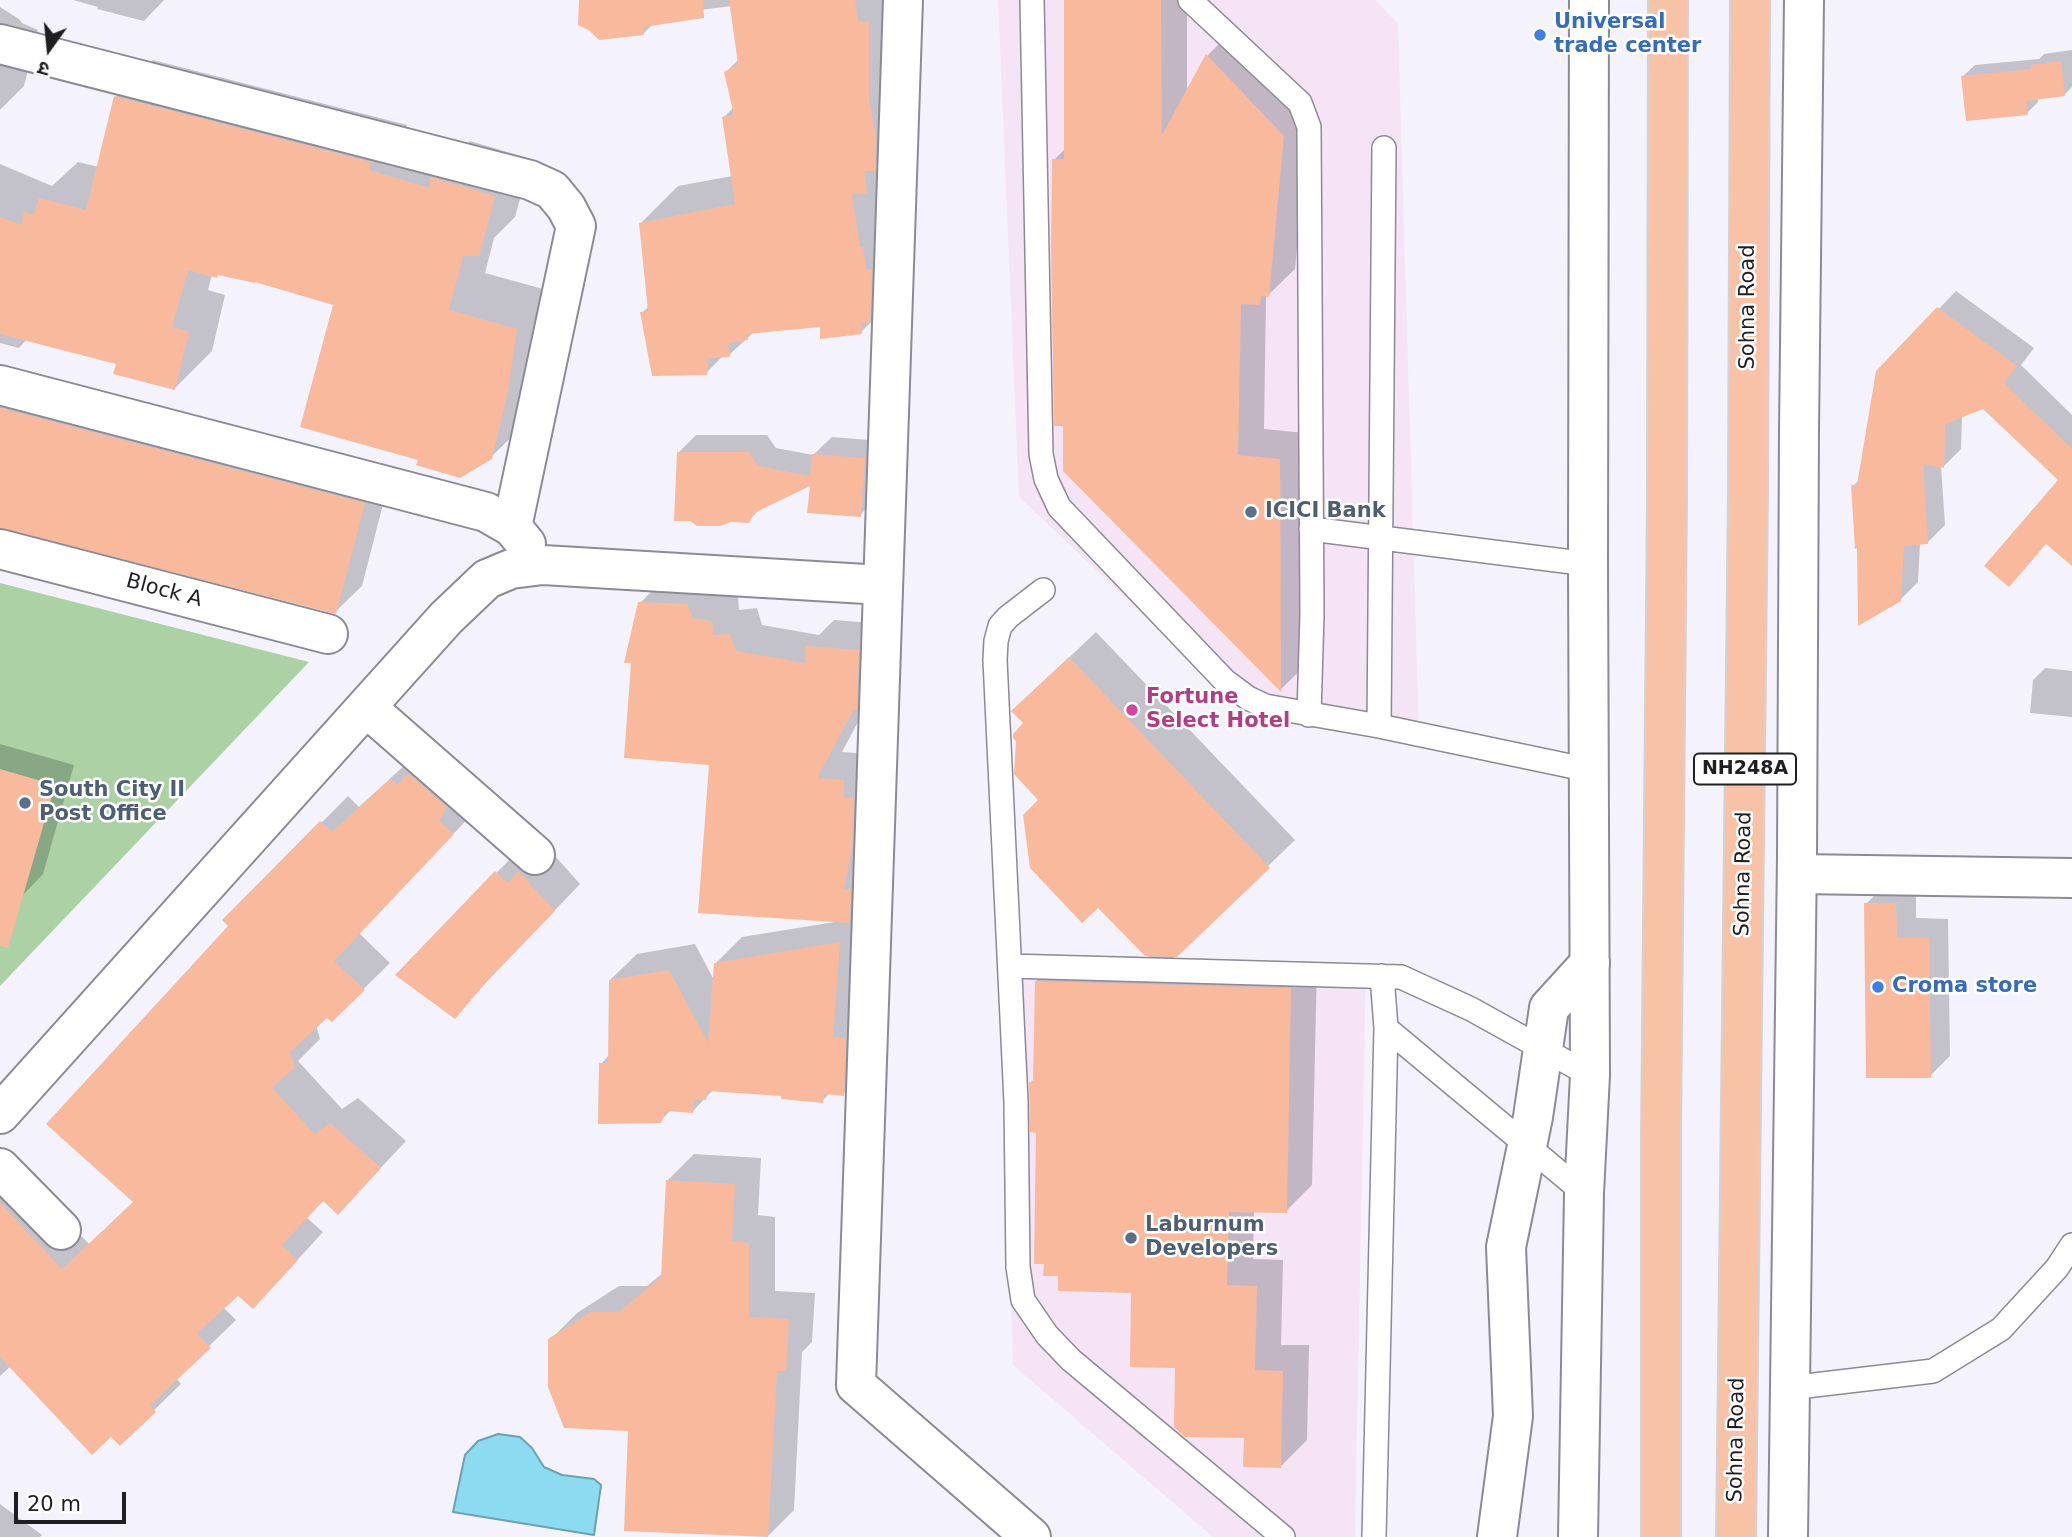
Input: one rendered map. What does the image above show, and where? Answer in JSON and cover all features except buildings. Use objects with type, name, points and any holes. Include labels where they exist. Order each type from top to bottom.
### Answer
[{"type":"highway","name":"NH248A","points":[[1661,1537],[1668,0]]},
{"type":"highway","name":"Sohna Road","points":[[1736,1537],[1748,477],[1750,0]]},
{"type":"street","points":[[903,0],[856,1385],[1031,1537]]},
{"type":"street","points":[[1578,1537],[1584,1193],[1590,1074],[1589,0]]},
{"type":"street","points":[[1788,1537],[1804,0]]},
{"type":"street","points":[[0,44],[530,180],[552,190],[566,207],[576,226],[512,527]]},
{"type":"street","points":[[0,385],[486,512],[512,527],[543,565]]},
{"type":"street","name":"Block A","points":[[0,549],[328,634]]},
{"type":"street","points":[[0,1114],[446,618],[487,579],[511,569],[543,565],[883,584]]},
{"type":"street","points":[[366,707],[535,855]]},
{"type":"street","points":[[1797,874],[2072,878]]},
{"type":"street","points":[[1497,1537],[1513,1416],[1506,1247],[1527,1146],[1549,1008],[1590,963]]},
{"type":"street","points":[[0,1168],[61,1230]]},
{"type":"lane","points":[[1032,0],[1041,454],[1046,480],[1059,507],[1225,681],[1248,698],[1265,706],[1379,726],[1589,770]]},
{"type":"lane","points":[[1190,0],[1300,103],[1309,127],[1312,614],[1309,715]]},
{"type":"lane","points":[[1379,726],[1384,148]]},
{"type":"lane","points":[[1311,529],[1588,564]]},
{"type":"lane","points":[[1043,590],[1008,617],[1000,626],[996,641],[1016,1102],[1018,1267],[1023,1300],[1047,1335],[1071,1360],[1283,1537]]},
{"type":"lane","points":[[1010,966],[1401,977],[1471,1009],[1590,1074]]},
{"type":"lane","points":[[1374,1537],[1386,1028],[1382,976]]},
{"type":"lane","points":[[1386,1028],[1584,1193]]},
{"type":"lane","points":[[1789,1388],[1933,1371],[2001,1329],[2057,1268],[2072,1245]]},
{"type":"shaded area","points":[[998,0],[1375,0],[1398,24],[1419,735],[1246,712],[1019,497]]},
{"type":"shaded area","points":[[1366,968],[1355,1537],[1213,1537],[1013,1365],[1002,970]]},
{"type":"green space","points":[[0,583],[309,662],[0,986]]},
{"type":"water","points":[[498,1434],[520,1437],[532,1448],[544,1467],[562,1475],[594,1479],[601,1485],[594,1535],[453,1512],[465,1455],[478,1441]]},
{"type":"place","name":"Universal trade center","points":[[1540,35]]},
{"type":"place","name":"ICICI Bank","points":[[1251,512]]},
{"type":"place","name":"Fortune Select Hotel","points":[[1132,710]]},
{"type":"place","name":"South City II Post Office","points":[[25,803]]},
{"type":"place","name":"Croma store","points":[[1878,987]]},
{"type":"place","name":"Laburnum Developers","points":[[1131,1238]]}]
